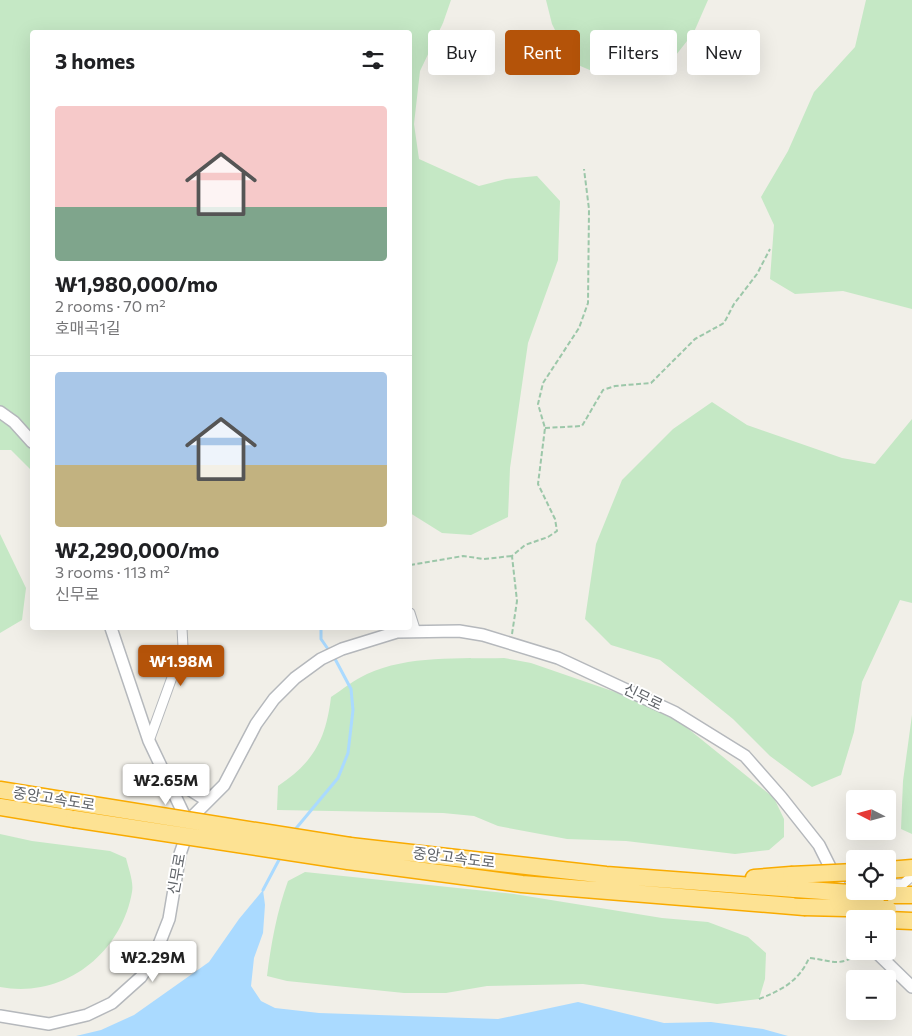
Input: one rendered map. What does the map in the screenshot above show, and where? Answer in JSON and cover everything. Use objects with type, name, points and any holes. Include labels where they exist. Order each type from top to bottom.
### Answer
[{"type":"highway","name":"중앙고속도로","points":[[0,790],[522,884],[846,914]]},
{"type":"highway","name":"중앙고속도로","points":[[0,807],[74,819],[349,854],[692,881],[793,882],[846,886]]},
{"type":"highway","points":[[896,869],[912,868]]},
{"type":"highway","points":[[793,882],[846,873]]},
{"type":"highway","name":"중앙고속도로","points":[[896,892],[912,895]]},
{"type":"highway","name":"중앙고속도로","points":[[896,914],[912,910]]},
{"type":"highway","points":[[802,911],[846,916]]},
{"type":"highway","points":[[896,918],[912,921]]},
{"type":"street","points":[[0,412],[14,422],[30,440]]},
{"type":"street","points":[[412,619],[416,632]]},
{"type":"street","points":[[112,630],[149,741],[189,827]]},
{"type":"street","points":[[149,741],[183,647],[182,630]]},
{"type":"street","name":"신무로","points":[[0,1016],[49,1024],[87,1015],[112,1002],[141,977],[156,952],[169,919],[180,854],[193,816],[224,785],[256,724],[274,699],[295,678],[321,659],[342,649],[398,632],[459,631],[510,643],[558,658],[601,676],[674,712],[745,756],[782,797],[819,845],[852,910]]},
{"type":"street","points":[[166,775],[208,801]]},
{"type":"street","points":[[896,886],[903,884],[912,876]]},
{"type":"street","points":[[841,889],[846,887]]},
{"type":"street","points":[[885,960],[912,986]]},
{"type":"path","points":[[412,565],[463,556],[484,559],[512,556],[525,545],[548,537],[557,531],[555,519],[538,484],[546,428],[538,404],[543,383],[579,328],[588,302],[589,209],[584,168]]},
{"type":"path","points":[[546,428],[582,426],[603,390],[615,386],[651,383],[695,339],[724,323],[734,304],[757,274],[770,249]]},
{"type":"path","points":[[510,643],[517,601],[512,556]]},
{"type":"path","points":[[759,999],[778,992],[793,982],[804,970],[808,958],[832,963],[848,960]]},
{"type":"green space","points":[[0,0],[451,0],[440,30],[428,30],[428,54],[420,71],[414,124],[419,159],[479,186],[506,179],[537,176],[560,201],[558,260],[528,343],[510,468],[508,517],[471,535],[442,533],[412,514],[412,30],[30,30],[30,469],[11,450],[0,450]]},
{"type":"green space","points":[[546,0],[708,0],[695,30],[687,30],[687,41],[677,54],[677,30],[590,30],[590,70],[580,66],[580,30],[555,30]]},
{"type":"green space","points":[[866,0],[912,0],[912,309],[843,291],[795,294],[770,279],[774,225],[761,197],[788,151],[814,92],[855,47]]},
{"type":"green space","points":[[712,402],[747,425],[842,458],[875,464],[912,419],[912,603],[900,600],[862,682],[854,732],[841,775],[812,787],[770,756],[733,719],[660,660],[611,645],[585,619],[596,544],[622,480],[673,429]]},
{"type":"green space","points":[[0,534],[26,588],[22,620],[0,633]]},
{"type":"green space","points":[[504,658],[531,663],[647,703],[681,723],[774,798],[784,819],[784,837],[769,850],[735,854],[626,841],[567,839],[498,826],[474,816],[443,813],[277,810],[278,786],[301,768],[316,748],[326,725],[331,697],[367,674],[400,664],[434,659]]},
{"type":"green space","points":[[912,715],[912,834],[901,829],[903,781]]},
{"type":"green space","points":[[0,834],[32,841],[110,851],[126,858],[132,879],[132,892],[126,914],[116,935],[86,967],[67,979],[46,986],[24,989],[0,987]]},
{"type":"green space","points":[[305,872],[514,894],[662,918],[708,922],[748,937],[766,953],[765,979],[759,999],[717,1004],[583,984],[487,986],[446,993],[404,993],[287,981],[267,976],[275,928],[288,881]]},
{"type":"water","points":[[263,890],[265,905],[263,933],[254,958],[251,986],[261,1001],[275,1008],[319,1013],[498,1019],[578,1002],[664,1023],[711,1022],[763,1029],[788,1036],[76,1036],[101,1030],[134,1015],[209,962],[239,919]]},
{"type":"waterway","points":[[321,630],[321,639],[330,652]]},
{"type":"waterway","points":[[293,832],[338,778],[348,753],[353,710],[351,689],[334,657]]},
{"type":"waterway","points":[[263,890],[281,856]]}]
